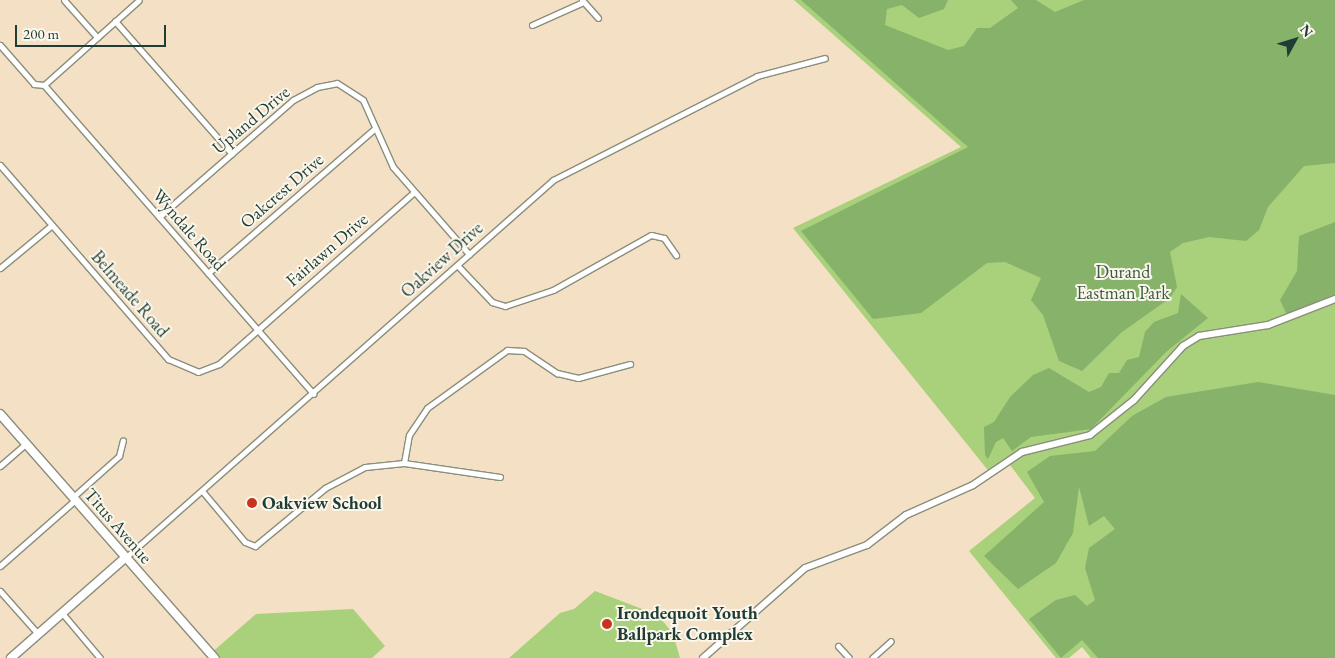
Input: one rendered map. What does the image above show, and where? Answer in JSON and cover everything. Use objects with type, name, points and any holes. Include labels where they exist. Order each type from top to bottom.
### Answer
[{"type":"main road","name":"Titus Avenue","points":[[0,414],[214,658]]},
{"type":"main road","points":[[11,658],[125,558]]},
{"type":"street","points":[[64,0],[97,37]]},
{"type":"street","points":[[0,45],[34,84],[44,84],[139,0]]},
{"type":"street","points":[[532,24],[582,1],[598,18]]},
{"type":"street","points":[[115,21],[232,154]]},
{"type":"street","name":"Oakview Drive","points":[[125,558],[314,394],[528,199],[589,158],[757,76],[825,58]]},
{"type":"street","name":"Wyndale Road","points":[[44,84],[314,394]]},
{"type":"street","name":"Upland Drive","points":[[159,217],[293,100],[329,84],[345,86],[358,94],[389,161],[469,254]]},
{"type":"street","name":"Oakcrest Drive","points":[[208,273],[374,129]]},
{"type":"street","name":"Belmeade Road","points":[[0,165],[179,366],[191,372],[210,370],[257,329]]},
{"type":"street","name":"Fairlawn Drive","points":[[257,329],[414,192]]},
{"type":"street","points":[[0,268],[52,225]]},
{"type":"street","points":[[457,265],[492,302],[505,306],[553,290],[651,235],[664,238],[676,255]]},
{"type":"street","points":[[703,658],[805,568],[868,546],[906,515],[973,485],[1022,452],[1090,435],[1134,400],[1183,346],[1199,336],[1268,325],[1335,299]]},
{"type":"street","points":[[404,463],[409,435],[422,414],[507,350],[524,351],[557,372],[578,378],[630,364]]},
{"type":"street","points":[[0,566],[119,456],[123,440]]},
{"type":"street","points":[[0,466],[26,443]]},
{"type":"street","points":[[202,492],[245,542],[255,546],[340,478],[374,465],[404,463],[500,477]]},
{"type":"street","points":[[0,591],[38,634]]},
{"type":"street","points":[[62,613],[100,658]]},
{"type":"street","points":[[872,658],[890,642]]},
{"type":"street","points":[[838,646],[849,658]]},
{"type":"green space","name":"Durand Eastman Park","points":[[794,0],[1335,0],[1335,658],[1091,658],[1082,647],[1069,658],[1056,658],[969,551],[1035,498],[1007,461],[991,474],[793,228],[961,147]]},
{"type":"green space","points":[[801,0],[948,0],[944,9],[919,18],[902,5],[887,9],[885,25],[948,50],[964,46],[977,28],[990,28],[1018,8],[1011,0],[1036,0],[1055,12],[1084,0],[1335,0],[1335,163],[1304,166],[1268,207],[1259,230],[1246,241],[1209,237],[1183,243],[1170,252],[1177,287],[1170,298],[1122,332],[1082,371],[1059,361],[1043,315],[1031,300],[1041,278],[1005,262],[987,263],[921,313],[873,319],[801,231],[968,147]]},
{"type":"green space","points":[[1335,222],[1335,294],[1287,315],[1280,300],[1297,271],[1299,236]]},
{"type":"green space","points":[[1181,294],[1208,318],[1166,352],[1091,429],[1031,437],[1012,451],[1003,438],[996,442],[988,459],[985,455],[984,427],[994,422],[1010,397],[1033,375],[1049,368],[1089,392],[1101,387],[1109,373],[1119,373],[1127,360],[1139,357],[1145,332],[1154,322],[1178,313]]},
{"type":"green space","points":[[1258,382],[1335,395],[1335,658],[1098,658],[1082,640],[1061,658],[1029,619],[1056,600],[1075,595],[1087,606],[1095,600],[1085,568],[1089,548],[1115,529],[1104,516],[1089,526],[1079,487],[1073,533],[1056,563],[1018,589],[984,556],[1044,502],[1027,472],[1050,456],[1095,451],[1132,416],[1166,397]]},
{"type":"green space","name":"Irondequoit Youth Ballpark Complex","points":[[595,591],[658,615],[673,634],[680,658],[509,658],[560,613],[574,609]]},
{"type":"green space","points":[[353,609],[385,646],[372,658],[214,658],[210,654],[256,614]]},
{"type":"place","name":"Oakview School","points":[[252,503]]},
{"type":"place","name":"Irondequoit Youth Ballpark Complex","points":[[607,624]]}]
